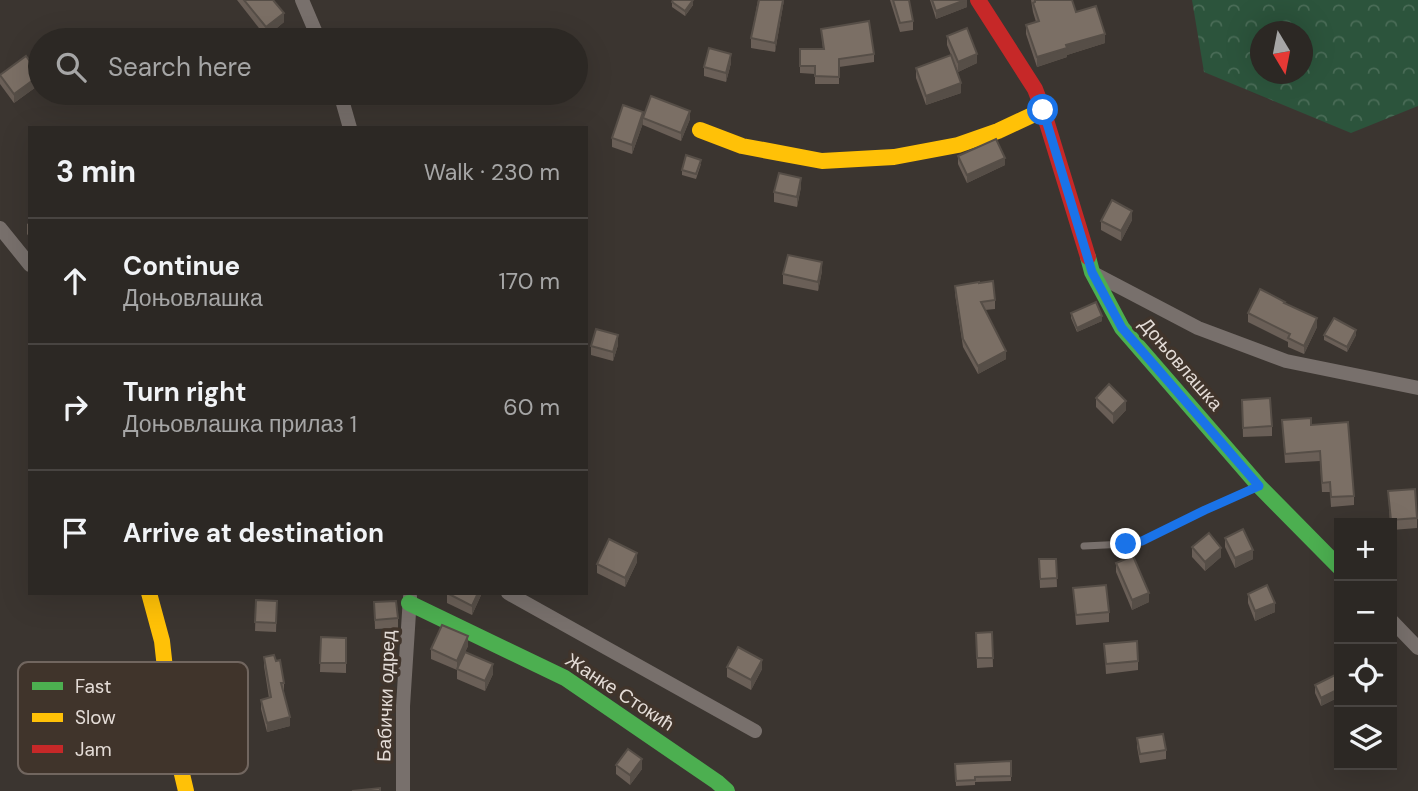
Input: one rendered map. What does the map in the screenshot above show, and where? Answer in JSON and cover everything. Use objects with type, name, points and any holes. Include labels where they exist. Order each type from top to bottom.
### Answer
[{"type":"street","points":[[302,0],[313,28]]},
{"type":"street","name":"Доњовлашка","points":[[978,0],[1035,89],[1092,272],[1122,328],[1259,486],[1334,562]]},
{"type":"street","points":[[343,105],[349,126]]},
{"type":"street","points":[[700,130],[741,146],[822,161],[894,157],[958,145],[998,131],[1043,110]]},
{"type":"street","points":[[0,228],[28,263]]},
{"type":"street","points":[[1092,272],[1198,328],[1286,361],[1418,388]]},
{"type":"street","points":[[150,595],[162,641],[164,662]]},
{"type":"street","points":[[512,595],[755,731]]},
{"type":"street","name":"Бабички одред","points":[[403,791],[402,706],[409,598]]},
{"type":"street","name":"Жанке Стокић","points":[[409,598],[565,678],[727,791]]},
{"type":"street","points":[[1397,626],[1418,648]]},
{"type":"lane","points":[[1084,546],[1142,541],[1259,486]]},
{"type":"green space","points":[[1192,0],[1418,0],[1418,106],[1351,133],[1204,72]]},
{"type":"building","points":[[244,0],[273,0],[284,13],[266,27]]},
{"type":"building","points":[[693,0],[685,11],[672,2]]},
{"type":"building","points":[[759,0],[783,0],[775,43],[751,38]]},
{"type":"building","points":[[893,0],[909,0],[913,21],[900,23]]},
{"type":"building","points":[[932,0],[965,0],[936,11]]},
{"type":"building","points":[[1035,0],[1072,0],[1076,12],[1096,6],[1105,34],[1037,57],[1026,25],[1039,21],[1033,3]]},
{"type":"building","points":[[869,21],[874,54],[839,59],[839,77],[815,76],[815,66],[800,66],[800,49],[824,49],[821,29]]},
{"type":"building","points":[[967,28],[977,54],[958,62],[947,36]]},
{"type":"building","points":[[709,48],[731,54],[726,73],[704,67]]},
{"type":"building","points":[[951,55],[961,83],[926,96],[916,68]]},
{"type":"building","points":[[26,56],[28,59],[28,84],[14,94],[0,75]]},
{"type":"building","points":[[651,96],[690,111],[681,133],[643,118]]},
{"type":"building","points":[[623,105],[643,112],[632,145],[612,138]]},
{"type":"building","points":[[996,139],[1005,158],[967,175],[958,156]]},
{"type":"building","points":[[686,155],[701,160],[696,174],[682,170]]},
{"type":"building","points":[[779,173],[801,178],[797,197],[774,192]]},
{"type":"building","points":[[1112,200],[1132,211],[1121,231],[1101,221]]},
{"type":"building","points":[[788,255],[822,262],[818,282],[783,274]]},
{"type":"building","points":[[993,281],[995,300],[981,302],[1006,351],[978,366],[963,339],[955,286]]},
{"type":"building","points":[[1260,289],[1317,318],[1304,346],[1288,338],[1290,334],[1248,313]]},
{"type":"building","points":[[1096,302],[1102,316],[1077,328],[1071,313]]},
{"type":"building","points":[[1334,318],[1356,330],[1347,347],[1324,335]]},
{"type":"building","points":[[596,329],[618,335],[613,352],[591,346]]},
{"type":"building","points":[[1109,384],[1126,401],[1113,414],[1096,398]]},
{"type":"building","points":[[1270,398],[1272,426],[1243,428],[1242,400]]},
{"type":"building","points":[[1311,418],[1311,425],[1348,422],[1354,496],[1331,497],[1330,482],[1322,483],[1320,451],[1285,454],[1282,420]]},
{"type":"building","points":[[1415,489],[1417,518],[1391,518],[1388,491]]},
{"type":"building","points":[[1243,529],[1253,550],[1235,558],[1225,538]]},
{"type":"building","points":[[1209,533],[1221,548],[1205,562],[1192,547]]},
{"type":"building","points":[[609,539],[637,553],[625,578],[597,564]]},
{"type":"building","points":[[1133,556],[1149,593],[1132,600],[1116,563]]},
{"type":"building","points":[[1039,559],[1056,559],[1057,578],[1040,579]]},
{"type":"building","points":[[1106,585],[1109,612],[1076,615],[1073,588]]},
{"type":"building","points":[[1267,585],[1275,603],[1255,611],[1248,594]]},
{"type":"building","points":[[451,595],[477,595],[472,606]]},
{"type":"building","points":[[256,600],[277,601],[276,623],[255,622]]},
{"type":"building","points":[[396,601],[398,618],[375,620],[374,602]]},
{"type":"building","points":[[442,625],[468,636],[457,661],[431,649]]},
{"type":"building","points":[[992,632],[993,658],[977,658],[976,633]]},
{"type":"building","points":[[321,637],[346,638],[346,663],[320,663]]},
{"type":"building","points":[[1137,641],[1138,661],[1106,664],[1104,644]]},
{"type":"building","points":[[738,647],[762,660],[751,680],[727,667]]},
{"type":"building","points":[[465,652],[493,664],[485,681],[457,669]]},
{"type":"building","points":[[274,655],[276,661],[280,660],[284,683],[281,683],[290,717],[267,723],[261,700],[271,697],[264,657]]},
{"type":"building","points":[[1334,676],[1334,692],[1321,698],[1315,685]]},
{"type":"building","points":[[1163,734],[1166,750],[1140,754],[1137,738]]},
{"type":"building","points":[[628,749],[642,759],[630,775],[616,765]]},
{"type":"building","points":[[1011,761],[1011,776],[975,777],[975,780],[956,781],[955,764]]},
{"type":"building","points":[[380,788],[380,791],[352,791]]},
{"type":"traffic: fast","points":[[1088,257],[1092,272],[1122,328],[1259,486],[1334,562]]},
{"type":"traffic: fast","points":[[409,603],[565,678],[727,791]]},
{"type":"traffic: slow","points":[[700,130],[742,146],[822,161],[894,157],[958,145],[998,131],[1043,110]]},
{"type":"traffic: slow","points":[[150,595],[162,641],[164,662]]},
{"type":"traffic: slow","points":[[182,774],[186,791]]},
{"type":"traffic: jam","points":[[978,0],[1035,89],[1088,257]]},
{"type":"route","points":[[1043,110],[1092,272],[1122,328],[1259,486],[1142,541],[1126,544]]}]
